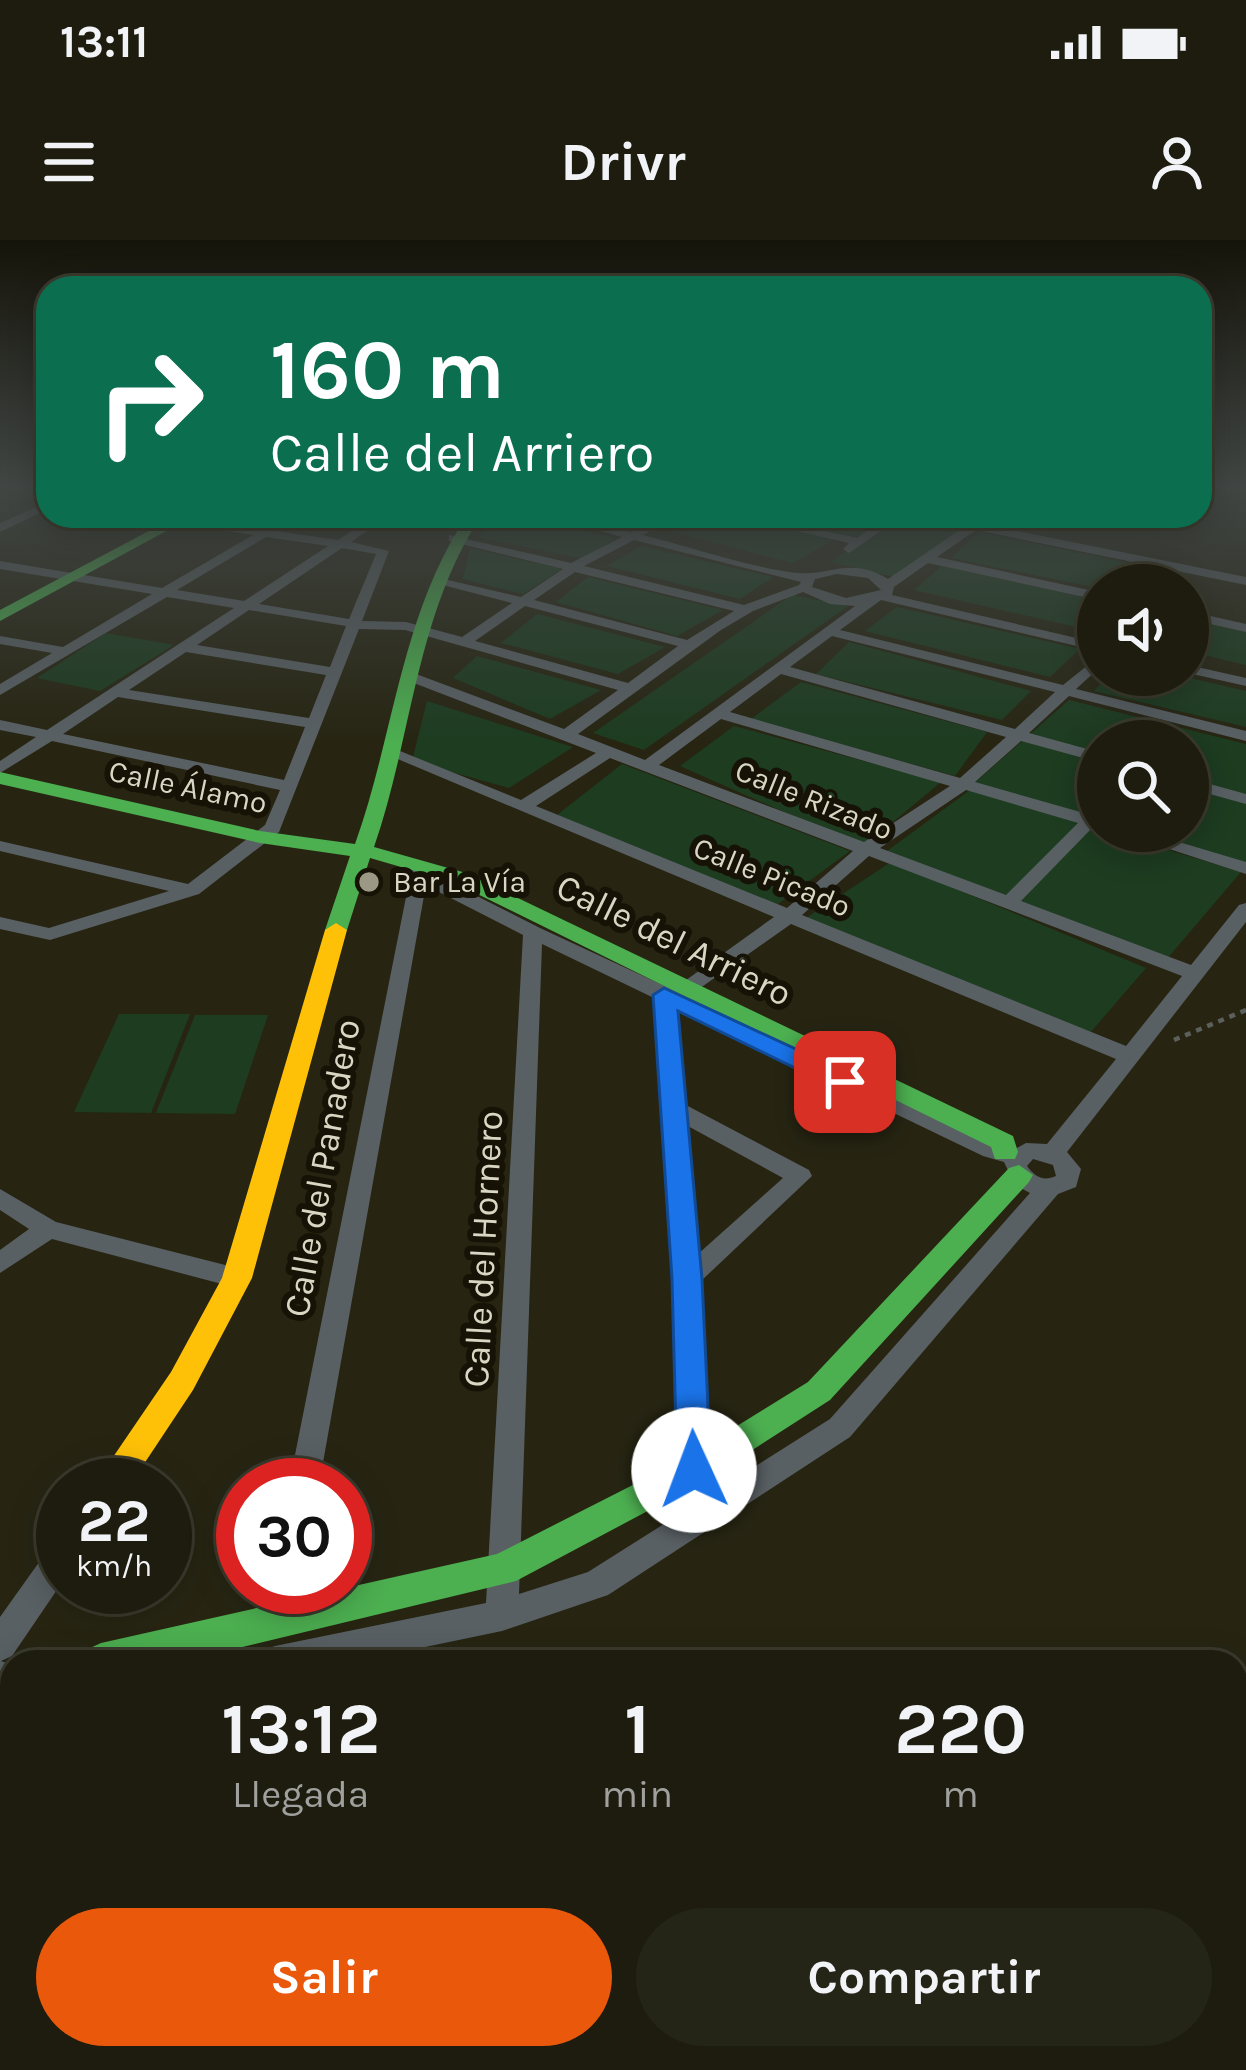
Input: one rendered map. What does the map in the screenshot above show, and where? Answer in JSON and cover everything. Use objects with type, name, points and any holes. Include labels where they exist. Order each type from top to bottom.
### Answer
[{"type":"street","points":[[44,572],[424,631],[633,689]]},
{"type":"street","points":[[5,610],[80,572]]},
{"type":"street","points":[[0,690],[198,572]]},
{"type":"street","points":[[0,768],[296,572]]},
{"type":"street","points":[[0,922],[50,934],[192,890],[273,828],[373,572]]},
{"type":"street","points":[[129,1458],[182,1381],[237,1278],[442,572]]},
{"type":"street","points":[[464,642],[567,572]]},
{"type":"street","points":[[596,572],[746,610]]},
{"type":"street","points":[[780,572],[810,580],[857,572]]},
{"type":"street","points":[[568,734],[746,610],[820,572]]},
{"type":"street","points":[[859,572],[881,594]]},
{"type":"street","points":[[650,764],[910,572]]},
{"type":"street","points":[[990,572],[1077,591]]},
{"type":"street","points":[[1209,573],[1246,581]]},
{"type":"street","points":[[440,580],[693,646]]},
{"type":"street","points":[[810,580],[835,601],[881,594],[1077,642]]},
{"type":"street","points":[[1209,620],[1246,628]]},
{"type":"street","points":[[829,631],[1246,736]]},
{"type":"street","points":[[0,640],[64,651]]},
{"type":"street","points":[[183,647],[333,672]]},
{"type":"street","points":[[777,668],[1077,751]]},
{"type":"street","points":[[1209,674],[1246,682]]},
{"type":"street","name":"Calle Rizado","points":[[411,677],[1196,974]]},
{"type":"street","points":[[694,1470],[687,1279],[671,1107],[676,991],[788,916],[865,850],[965,783],[1077,680]]},
{"type":"street","points":[[116,692],[316,724]]},
{"type":"street","points":[[716,713],[1077,817]]},
{"type":"street","points":[[0,724],[292,787]]},
{"type":"street","points":[[522,807],[611,750]]},
{"type":"street","name":"Calle Picado","points":[[389,752],[1132,1057]]},
{"type":"street","name":"Calle Álamo","points":[[0,778],[260,837],[363,853]]},
{"type":"street","points":[[1209,789],[1246,799]]},
{"type":"street","points":[[1008,904],[1077,837]]},
{"type":"street","points":[[0,846],[192,890]]},
{"type":"street","points":[[1193,852],[1246,868]]},
{"type":"street","name":"Calle del Arriero","points":[[363,853],[396,856],[459,878],[676,991]]},
{"type":"street","name":"Calle del Arriero","points":[[425,869],[444,887],[532,932],[676,991],[1004,1142],[1014,1161]]},
{"type":"street","name":"Calle del Panadero","points":[[309,1458],[425,869]]},
{"type":"street","points":[[1053,1154],[1246,909]]},
{"type":"street","name":"Calle del Hornero","points":[[502,1615],[532,932]]},
{"type":"street","points":[[671,1107],[800,1176],[687,1279]]},
{"type":"street","points":[[333,1650],[502,1615],[597,1584],[840,1428],[1048,1188],[1062,1185],[1070,1175],[1066,1163],[1035,1150],[1014,1161],[819,1391],[694,1470],[503,1569],[372,1589]]},
{"type":"street","points":[[1014,1161],[1048,1188]]},
{"type":"street","points":[[0,1198],[48,1229],[237,1278]]},
{"type":"street","points":[[0,1263],[48,1229]]},
{"type":"street","points":[[0,1645],[36,1593]]},
{"type":"street","points":[[138,1650],[248,1614]]},
{"type":"path","points":[[1132,1057],[1246,1010]]},
{"type":"green space","points":[[464,572],[557,572],[523,594],[463,579]]},
{"type":"green space","points":[[633,572],[753,572],[773,577],[740,599]]},
{"type":"green space","points":[[935,572],[971,572],[1077,595],[1077,627],[914,590]]},
{"type":"green space","points":[[1022,572],[1077,572],[1077,584]]},
{"type":"green space","points":[[588,577],[723,610],[677,636],[556,602]]},
{"type":"green space","points":[[792,595],[848,606],[644,750],[593,733]]},
{"type":"green space","points":[[897,607],[1077,652],[1050,677],[865,631]]},
{"type":"green space","points":[[537,614],[665,647],[618,674],[501,643]]},
{"type":"green space","points":[[1209,624],[1246,632],[1246,665],[1209,656]]},
{"type":"green space","points":[[106,633],[174,645],[100,691],[37,678]]},
{"type":"green space","points":[[849,642],[1031,691],[1002,720],[816,674]]},
{"type":"green space","points":[[477,656],[601,690],[550,719],[453,678]]},
{"type":"green space","points":[[801,682],[987,732],[955,776],[751,719]]},
{"type":"green space","points":[[1209,682],[1246,691],[1246,727],[1115,696],[1209,696]]},
{"type":"green space","points":[[1069,700],[1149,720],[1077,720],[1077,818],[971,786]]},
{"type":"green space","points":[[427,701],[573,747],[509,788],[412,761]]},
{"type":"green space","points":[[734,726],[941,782],[863,847],[680,766]]},
{"type":"green space","points":[[1209,735],[1246,744],[1246,866],[1196,852],[1209,852]]},
{"type":"green space","points":[[622,764],[850,851],[774,907],[557,815]]},
{"type":"green space","points":[[970,790],[1077,822],[1077,852],[1175,852],[1241,872],[1166,960],[883,854]]},
{"type":"green space","points":[[891,862],[1146,968],[1089,1034],[806,918]]},
{"type":"green space","points":[[119,1014],[190,1014],[151,1113],[74,1112]]},
{"type":"green space","points":[[195,1015],[268,1015],[235,1114],[156,1113]]},
{"type":"traffic: fast","points":[[0,616],[82,572]]},
{"type":"traffic: fast","points":[[336,930],[383,789],[428,609],[442,572]]},
{"type":"traffic: fast","points":[[0,778],[260,837],[396,856],[431,872],[459,877],[1004,1142],[1005,1152]]},
{"type":"traffic: fast","points":[[153,1650],[503,1569],[694,1470],[819,1391],[1019,1175]]},
{"type":"traffic: slow","points":[[129,1458],[182,1381],[237,1278],[336,930]]},
{"type":"place","name":"Bar La Vía","points":[[369,882]]},
{"type":"route","points":[[694,1470],[687,1279],[664,995],[845,1082]]}]
